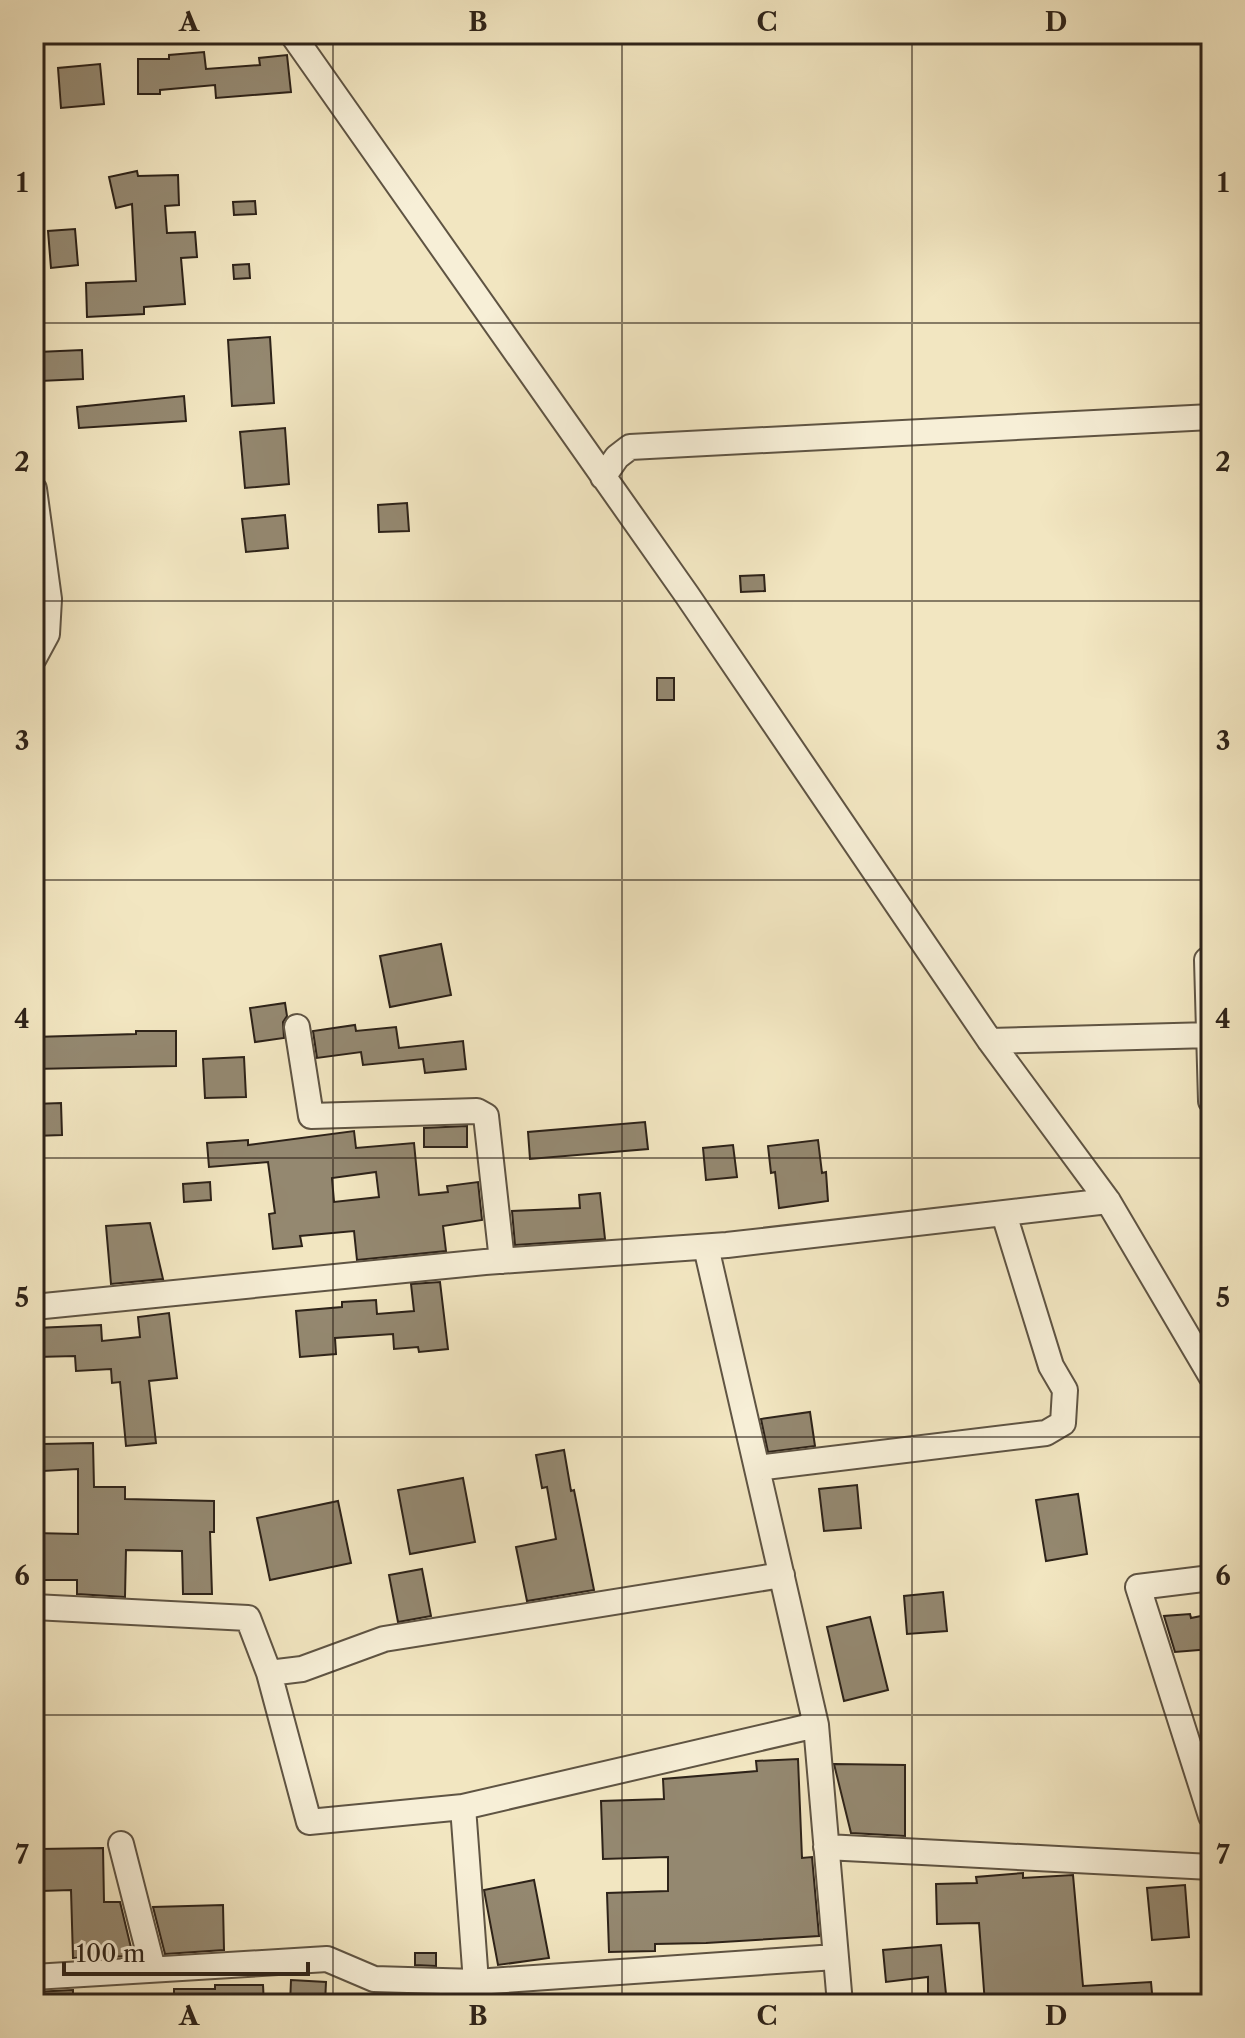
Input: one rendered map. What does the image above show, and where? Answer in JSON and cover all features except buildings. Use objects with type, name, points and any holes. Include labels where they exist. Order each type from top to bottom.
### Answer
[{"type":"street","points":[[292,34],[687,595],[990,1041],[1108,1201],[1210,1373]]},
{"type":"street","points":[[603,477],[617,457],[630,447],[1211,417]]},
{"type":"street","points":[[34,489],[49,599],[47,634],[34,658]]},
{"type":"street","points":[[1207,960],[1211,1101]]},
{"type":"street","points":[[297,1027],[311,1116],[477,1111],[486,1116],[502,1261]]},
{"type":"street","points":[[990,1041],[1210,1035]]},
{"type":"street","points":[[34,1307],[502,1261],[706,1247],[1108,1201]]},
{"type":"street","points":[[757,1468],[1046,1433],[1063,1423],[1065,1390],[1051,1366],[1004,1214]]},
{"type":"street","points":[[706,1247],[816,1725],[840,2004]]},
{"type":"street","points":[[269,1673],[302,1669],[384,1639],[782,1575]]},
{"type":"street","points":[[1211,1578],[1138,1587],[1211,1816]]},
{"type":"street","points":[[34,1607],[248,1618],[269,1673],[309,1822],[463,1807],[816,1725]]},
{"type":"street","points":[[463,1807],[476,1982]]},
{"type":"street","points":[[121,1844],[153,1969]]},
{"type":"street","points":[[826,1847],[1210,1867],[1211,1876]]},
{"type":"street","points":[[34,1977],[327,1959],[374,1979],[476,1982],[835,1957]]}]
